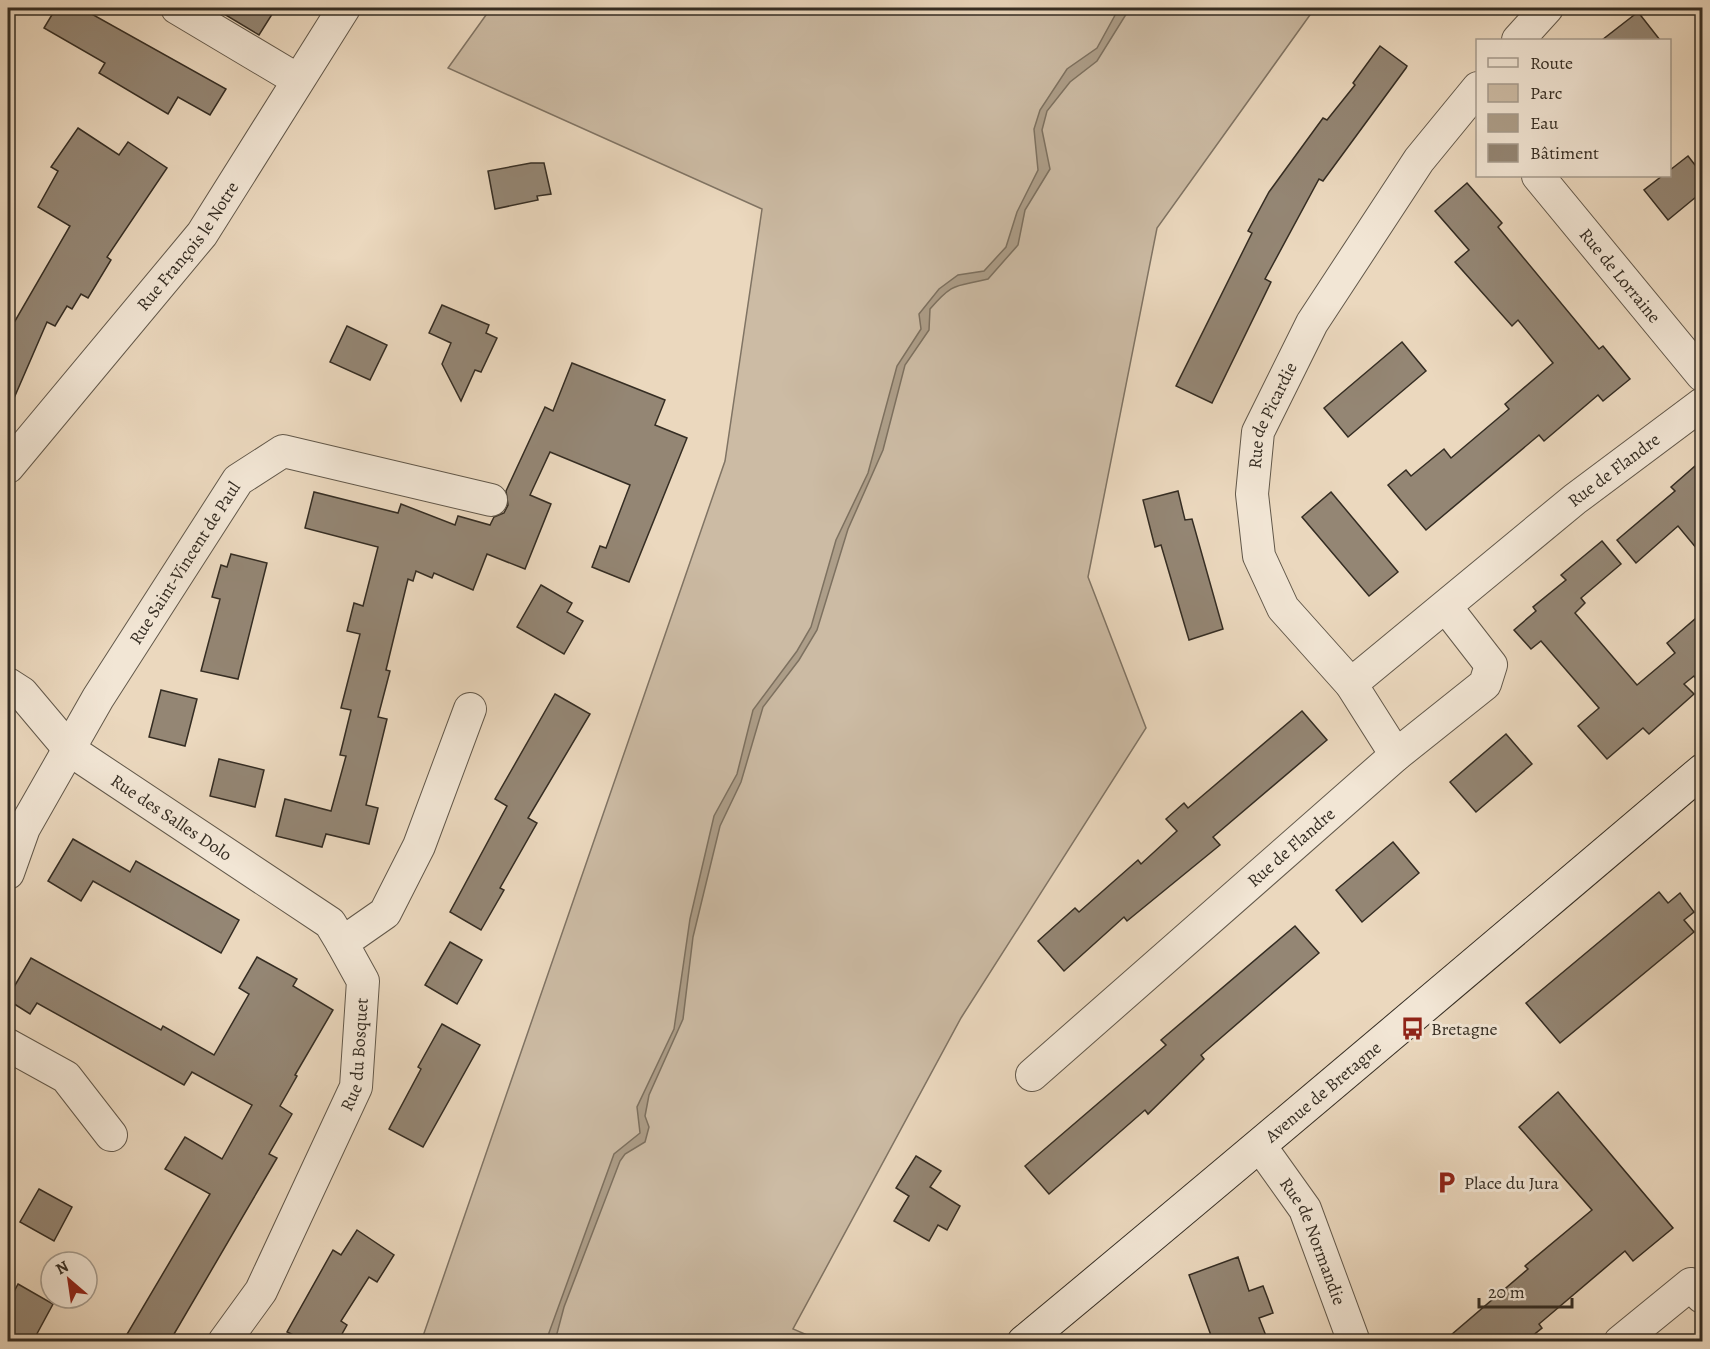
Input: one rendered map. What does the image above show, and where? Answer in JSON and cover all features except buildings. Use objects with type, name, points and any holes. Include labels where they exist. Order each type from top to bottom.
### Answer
[{"type":"street","points":[[177,8],[298,80]]},
{"type":"street","name":"Rue François le Notre","points":[[8,467],[202,234],[344,8]]},
{"type":"street","points":[[1519,39],[1547,8]]},
{"type":"street","name":"Rue de Picardie","points":[[1396,755],[1351,684],[1283,608],[1259,556],[1252,494],[1258,432],[1312,323],[1419,160],[1476,96]]},
{"type":"street","name":"Rue de Lorraine","points":[[1539,177],[1702,375]]},
{"type":"street","name":"Rue de Flandre","points":[[1351,684],[1575,499],[1702,404]]},
{"type":"street","name":"Rue Saint-Vincent de Paul","points":[[8,873],[24,828],[98,698],[238,480],[283,452],[491,500]]},
{"type":"street","name":"Rue de Flandre","points":[[1032,1076],[1396,755],[1485,684],[1491,666],[1446,607]]},
{"type":"street","name":"Rue des Salles Dolo","points":[[8,684],[22,693],[70,750],[330,923],[342,943]]},
{"type":"street","points":[[342,943],[385,913],[419,846],[470,709]]},
{"type":"street","name":"Avenue de Bretagne","points":[[1024,1341],[1260,1146],[1702,771]]},
{"type":"street","name":"Rue du Bosquet","points":[[224,1341],[261,1291],[356,1087],[363,981],[342,943]]},
{"type":"street","points":[[8,1046],[66,1077],[111,1135]]},
{"type":"street","name":"Rue de Normandie","points":[[1260,1146],[1305,1209],[1354,1341]]},
{"type":"street","points":[[1620,1341],[1699,1286]]},
{"type":"green space","points":[[491,8],[1315,8],[1157,228],[1088,577],[1146,728],[961,1018],[793,1329],[821,1341],[421,1342],[725,461],[762,209],[448,68]]},
{"type":"water","points":[[1119,8],[1130,8],[1097,61],[1070,82],[1047,111],[1042,130],[1050,169],[1025,210],[1018,245],[988,279],[956,286],[938,300],[930,309],[929,330],[905,365],[883,450],[848,529],[817,630],[799,660],[763,707],[741,782],[720,826],[693,937],[683,1019],[649,1095],[645,1116],[649,1127],[645,1142],[625,1154],[620,1161],[564,1307],[555,1341],[546,1341],[614,1154],[640,1133],[637,1107],[674,1029],[690,919],[714,816],[737,774],[753,710],[797,651],[811,627],[836,540],[868,473],[897,366],[921,329],[919,314],[939,289],[958,275],[984,271],[1006,247],[1017,212],[1038,170],[1034,129],[1040,110],[1067,69],[1097,48]]},
{"type":"place","name":"Bretagne","points":[[1413,1029]]},
{"type":"place","name":"Place du Jura","points":[[1446,1183]]}]
